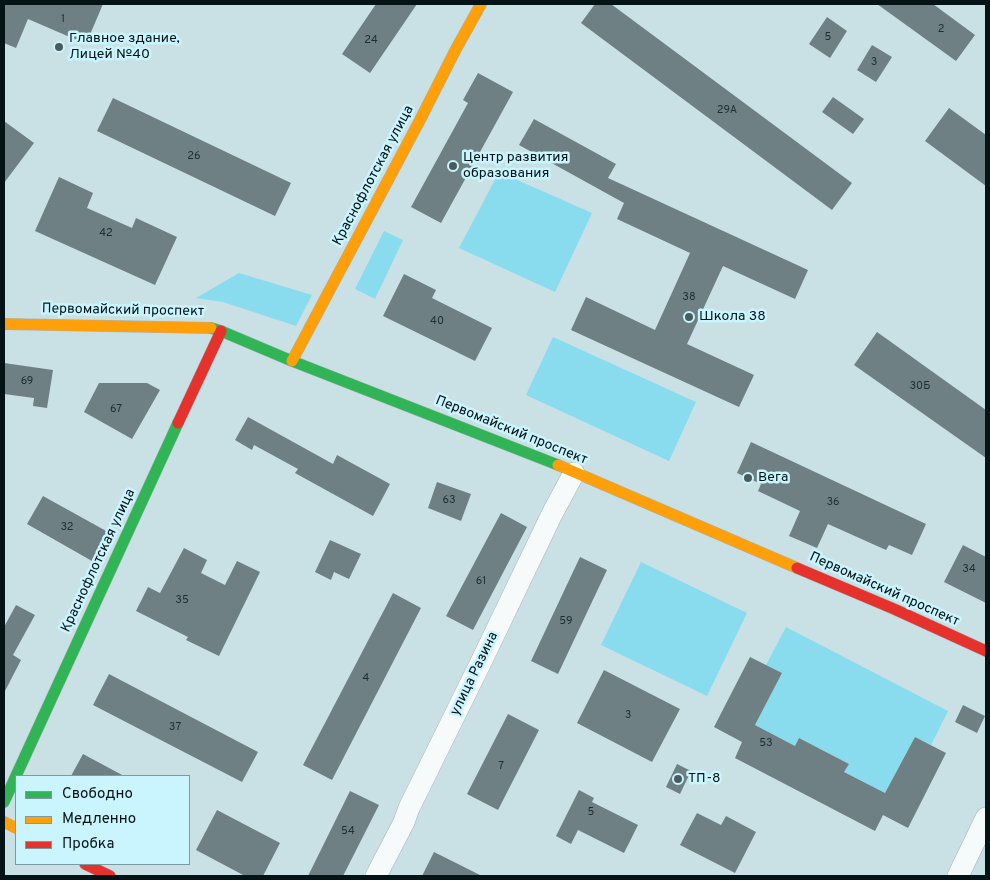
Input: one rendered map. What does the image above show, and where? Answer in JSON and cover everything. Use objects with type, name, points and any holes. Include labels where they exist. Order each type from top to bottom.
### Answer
[{"type":"main road","name":"Краснофлотская улица","points":[[292,361],[481,4]]},
{"type":"main road","name":"Первомайский проспект","points":[[4,324],[209,328],[221,331],[292,361],[574,472],[884,605],[986,652]]},
{"type":"main road","name":"Краснофлотская улица","points":[[16,775],[221,331]]},
{"type":"main road","name":"Краснофлотская улица","points":[[4,802],[15,778]]},
{"type":"main road","points":[[88,865],[110,876]]},
{"type":"street","name":"улица Разина","points":[[376,876],[574,472]]},
{"type":"street","points":[[958,876],[986,818]]},
{"type":"shaded area","points":[[499,172],[592,213],[555,292],[459,248]]},
{"type":"shaded area","points":[[384,231],[403,240],[375,299],[355,289]]},
{"type":"shaded area","points":[[239,273],[312,295],[296,326],[223,302],[196,298]]},
{"type":"shaded area","points":[[553,337],[696,402],[669,461],[526,395]]},
{"type":"shaded area","points":[[641,562],[747,613],[707,696],[601,645]]},
{"type":"shaded area","points":[[786,627],[948,711],[931,745],[915,737],[885,793],[844,772],[849,764],[799,738],[795,746],[755,725],[782,673],[766,665]]},
{"type":"building","points":[[4,4],[103,4],[86,44],[28,19],[16,48],[4,43]]},
{"type":"building","points":[[376,4],[417,4],[370,73],[342,54]]},
{"type":"building","points":[[595,4],[611,4],[852,183],[832,210],[581,23]]},
{"type":"building","points":[[877,4],[933,4],[975,35],[956,61]]},
{"type":"building","points":[[827,17],[847,31],[830,58],[809,44]]},
{"type":"building","points":[[872,45],[892,57],[876,82],[857,70]]},
{"type":"building","name":"Центр развития образования","points":[[478,73],[513,92],[441,223],[411,207],[468,103],[463,100]]},
{"type":"building","points":[[833,97],[864,119],[853,134],[822,112]]},
{"type":"building","points":[[113,98],[291,183],[275,216],[97,131]]},
{"type":"building","points":[[949,108],[986,135],[986,186],[925,141]]},
{"type":"building","points":[[534,119],[616,164],[608,178],[808,270],[795,299],[723,266],[687,344],[754,375],[739,407],[571,330],[586,297],[655,330],[690,253],[617,219],[624,203],[519,145]]},
{"type":"building","points":[[4,121],[34,143],[4,183]]},
{"type":"building","points":[[59,177],[93,193],[87,208],[132,228],[136,218],[177,237],[155,285],[35,231]]},
{"type":"building","points":[[404,274],[436,290],[432,298],[492,328],[475,361],[383,316]]},
{"type":"building","points":[[877,332],[986,410],[986,458],[854,365]]},
{"type":"building","points":[[4,363],[53,370],[47,408],[33,406],[34,398],[4,394]]},
{"type":"building","points":[[99,383],[147,383],[160,390],[132,439],[84,412]]},
{"type":"building","points":[[248,417],[333,464],[337,455],[390,484],[373,516],[295,473],[298,469],[254,445],[252,450],[235,440]]},
{"type":"building","points":[[751,442],[926,524],[912,555],[889,545],[886,550],[828,524],[817,548],[789,536],[800,511],[758,491],[761,484],[737,473]]},
{"type":"building","points":[[437,482],[471,494],[461,521],[428,508]]},
{"type":"building","points":[[43,496],[108,532],[92,561],[27,524]]},
{"type":"building","points":[[501,513],[527,527],[473,630],[446,616]]},
{"type":"building","points":[[330,540],[361,554],[349,579],[334,572],[331,580],[315,572]]},
{"type":"building","points":[[963,545],[986,557],[986,603],[944,582]]},
{"type":"building","points":[[184,548],[207,560],[201,573],[225,585],[237,561],[260,572],[219,656],[186,640],[188,637],[136,611],[148,587],[160,593]]},
{"type":"building","points":[[580,557],[607,570],[558,674],[531,661]]},
{"type":"building","points":[[393,593],[421,608],[332,780],[303,765]]},
{"type":"building","points":[[16,605],[35,615],[13,655],[21,660],[4,693],[4,627]]},
{"type":"building","points":[[750,657],[782,673],[755,725],[795,746],[799,738],[849,764],[844,772],[885,793],[915,737],[946,753],[908,828],[883,815],[875,831],[735,758],[742,742],[714,727]]},
{"type":"building","points":[[604,670],[680,709],[652,762],[577,723]]},
{"type":"building","points":[[109,674],[258,752],[242,782],[93,705]]},
{"type":"building","points":[[963,705],[985,716],[977,733],[955,722]]},
{"type":"building","points":[[508,714],[539,730],[498,810],[467,794]]},
{"type":"building","points":[[83,754],[122,775],[72,775]]},
{"type":"building","name":"ТП-8","points":[[677,764],[691,771],[680,794],[666,787]]},
{"type":"building","points":[[579,790],[594,798],[592,802],[638,825],[624,853],[578,830],[571,844],[556,836]]},
{"type":"building","points":[[350,791],[379,805],[343,876],[308,876]]},
{"type":"building","points":[[217,810],[280,843],[263,876],[245,876],[196,850]]},
{"type":"building","points":[[697,813],[721,825],[726,816],[756,832],[735,873],[680,845]]},
{"type":"building","points":[[434,852],[482,876],[422,876]]},
{"type":"traffic: fast","points":[[211,328],[558,465]]},
{"type":"traffic: fast","points":[[16,775],[178,423]]},
{"type":"traffic: fast","points":[[4,802],[15,778]]},
{"type":"traffic: slow","points":[[292,361],[481,4]]},
{"type":"traffic: slow","points":[[4,324],[211,328]]},
{"type":"traffic: slow","points":[[558,465],[797,568]]},
{"type":"traffic: slow","points":[[4,822],[15,828]]},
{"type":"traffic: jam","points":[[178,423],[221,331]]},
{"type":"traffic: jam","points":[[797,568],[986,651]]},
{"type":"traffic: jam","points":[[87,865],[110,876]]},
{"type":"place","name":"Главное здание, Лицей №40","points":[[59,47]]},
{"type":"place","name":"Центр развития образования","points":[[453,166]]},
{"type":"place","name":"Школа 38","points":[[689,317]]},
{"type":"place","name":"Вега","points":[[748,478]]},
{"type":"place","name":"ТП-8","points":[[678,779]]}]
